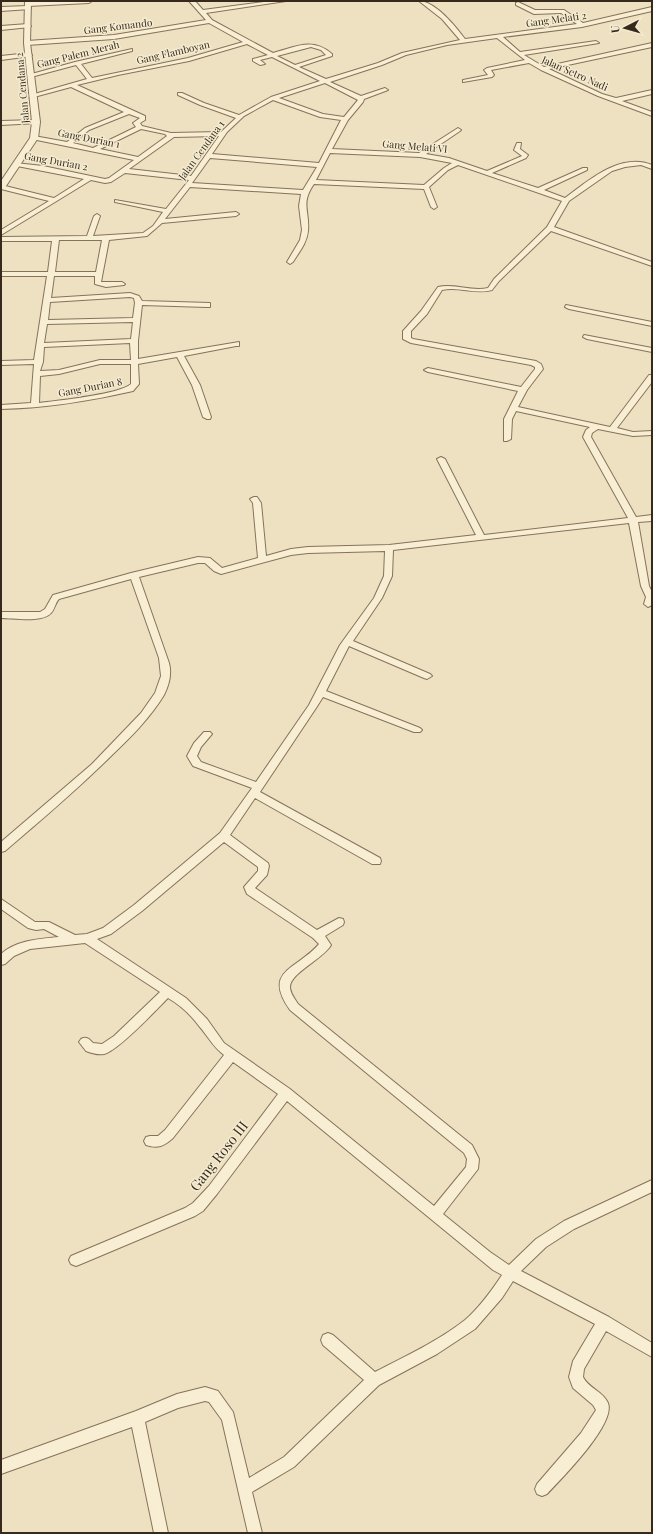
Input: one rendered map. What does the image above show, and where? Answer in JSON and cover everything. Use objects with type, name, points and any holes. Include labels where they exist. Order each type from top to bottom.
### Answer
[{"type":"street","points":[[1,9],[28,4],[89,1]]},
{"type":"street","name":"Gang Flamboyan","points":[[192,1],[210,21],[248,42]]},
{"type":"street","points":[[203,12],[283,1]]},
{"type":"street","points":[[422,1],[444,18],[462,39]]},
{"type":"street","name":"Jalan Cendana 2","points":[[1,187],[34,138],[36,122],[28,43],[28,4]]},
{"type":"street","points":[[518,4],[534,12],[562,11],[582,25]]},
{"type":"street","name":"Gang Melati 2","points":[[462,39],[582,25],[652,9]]},
{"type":"street","name":"Gang Komando","points":[[28,43],[114,37],[210,21]]},
{"type":"street","points":[[1,28],[28,26]]},
{"type":"street","name":"Jalan Setro Nadi","points":[[498,36],[519,54],[542,69],[600,95],[651,113]]},
{"type":"street","name":"Jalan Cendana 1","points":[[1,239],[106,238],[145,235],[150,232],[160,221],[188,185],[222,134],[240,117],[273,98],[374,66],[404,54],[462,39]]},
{"type":"street","points":[[248,42],[294,67],[360,98],[385,90]]},
{"type":"street","name":"Gang Flamboyan","points":[[34,95],[90,80],[189,59],[248,42]]},
{"type":"street","points":[[519,54],[596,43]]},
{"type":"street","points":[[542,69],[652,44]]},
{"type":"street","points":[[262,64],[255,60],[272,54],[311,45],[323,49],[330,54],[326,57],[294,67]]},
{"type":"street","name":"Gang Palem Merah","points":[[31,75],[130,50]]},
{"type":"street","points":[[1,58],[29,55]]},
{"type":"street","points":[[465,81],[490,76],[489,69],[529,61]]},
{"type":"street","points":[[77,63],[90,80]]},
{"type":"street","points":[[72,85],[143,117],[143,119],[136,123],[140,127],[169,135],[222,134]]},
{"type":"street","points":[[617,100],[652,92]]},
{"type":"street","points":[[180,94],[202,104],[240,117]]},
{"type":"street","points":[[273,98],[322,116],[345,119]]},
{"type":"street","points":[[290,262],[303,240],[305,230],[302,206],[305,192],[340,131],[345,119],[361,101],[360,98]]},
{"type":"street","points":[[68,144],[87,130],[129,112]]},
{"type":"street","points":[[1,123],[36,122]]},
{"type":"street","points":[[95,149],[140,127]]},
{"type":"street","points":[[420,155],[458,130]]},
{"type":"street","name":"Gang Durian 2","points":[[17,164],[109,181],[126,171],[139,159],[168,139],[171,136],[169,135]]},
{"type":"street","name":"Gang Durian 1","points":[[34,138],[139,159]]},
{"type":"street","points":[[486,173],[524,157],[524,155],[517,150],[518,144]]},
{"type":"street","name":"Gang Melati VI","points":[[328,151],[420,155],[447,159],[566,200]]},
{"type":"street","points":[[208,156],[320,165]]},
{"type":"street","points":[[312,182],[426,187],[446,169],[458,162]]},
{"type":"street","points":[[507,439],[508,419],[523,390],[539,369],[535,364],[411,341],[407,339],[407,332],[424,312],[440,288],[451,287],[482,291],[490,289],[496,280],[550,228],[566,200],[582,188],[610,170],[637,163],[646,164],[652,167]]},
{"type":"street","points":[[539,190],[585,169]]},
{"type":"street","points":[[126,171],[192,178]]},
{"type":"street","points":[[1,234],[90,178]]},
{"type":"street","points":[[188,185],[305,192]]},
{"type":"street","points":[[1,187],[55,200]]},
{"type":"street","points":[[426,187],[434,207]]},
{"type":"street","points":[[117,201],[167,212]]},
{"type":"street","points":[[160,221],[236,214]]},
{"type":"street","points":[[89,238],[97,216]]},
{"type":"street","points":[[550,228],[652,264]]},
{"type":"street","points":[[106,238],[96,283],[122,284]]},
{"type":"street","points":[[34,406],[36,374],[42,345],[50,273],[56,239]]},
{"type":"street","points":[[1,274],[99,274]]},
{"type":"street","points":[[48,300],[130,295],[137,297],[139,303],[188,303],[207,305]]},
{"type":"street","name":"Gang Durian 8","points":[[1,407],[34,406],[73,402],[130,389],[135,384],[136,380],[134,341],[139,303]]},
{"type":"street","points":[[569,307],[652,324]]},
{"type":"street","points":[[44,322],[136,320]]},
{"type":"street","points":[[587,337],[652,350]]},
{"type":"street","points":[[42,345],[134,341]]},
{"type":"street","points":[[36,374],[59,372],[100,362],[135,362],[236,344]]},
{"type":"street","points":[[179,354],[196,385],[207,417]]},
{"type":"street","points":[[1,363],[39,362]]},
{"type":"street","points":[[428,370],[523,390]]},
{"type":"street","points":[[612,429],[652,377]]},
{"type":"street","points":[[513,408],[633,434],[652,433]]},
{"type":"street","points":[[597,426],[589,432],[587,437],[633,520],[645,586],[650,597],[648,604]]},
{"type":"street","points":[[441,459],[481,537]]},
{"type":"street","points":[[254,498],[257,503],[262,559]]},
{"type":"street","points":[[1,615],[40,616],[47,613],[50,609],[52,600],[56,597],[134,575],[198,560],[207,560],[217,570],[221,571],[262,559],[308,550],[389,548],[652,518]]},
{"type":"street","points":[[1,961],[10,953],[29,945],[87,938],[107,931],[138,908],[224,836],[313,706],[347,642],[378,598],[388,576],[389,548]]},
{"type":"street","points":[[1,848],[107,755],[127,735],[160,695],[166,677],[164,662],[134,575]]},
{"type":"street","points":[[347,642],[427,676]]},
{"type":"street","points":[[320,692],[417,730]]},
{"type":"street","points":[[207,734],[197,745],[192,756],[194,761],[208,769],[255,790],[376,860]]},
{"type":"street","points":[[224,836],[264,866],[263,872],[250,887],[251,891],[317,935],[323,940],[325,945],[320,952],[294,970],[286,978],[284,991],[288,1000],[294,1007],[468,1149],[473,1159],[472,1169],[434,1215]]},
{"type":"street","points":[[1,903],[32,925],[45,925],[73,939]]},
{"type":"street","points":[[317,935],[339,922]]},
{"type":"street","points":[[87,938],[182,1001],[203,1022],[220,1046],[286,1093],[484,1256],[498,1266],[604,1322],[652,1350]]},
{"type":"street","points":[[85,1042],[90,1048],[104,1049],[118,1039],[168,991]]},
{"type":"street","points":[[150,1141],[160,1142],[169,1134],[231,1055]]},
{"type":"street","name":"Gang Roso III","points":[[76,1260],[190,1212],[198,1207],[213,1190],[286,1093]]},
{"type":"street","points":[[244,1489],[290,1462],[374,1380],[432,1349],[470,1324],[497,1294],[511,1272],[541,1243],[569,1225],[652,1186]]},
{"type":"street","points":[[542,1489],[574,1454],[600,1417],[603,1408],[599,1400],[584,1390],[581,1386],[578,1381],[577,1370],[604,1322]]},
{"type":"street","points":[[328,1340],[374,1380]]},
{"type":"street","points":[[1,1467],[197,1395],[205,1394],[213,1396],[228,1417],[255,1533]]},
{"type":"street","points":[[137,1418],[161,1533]]}]
